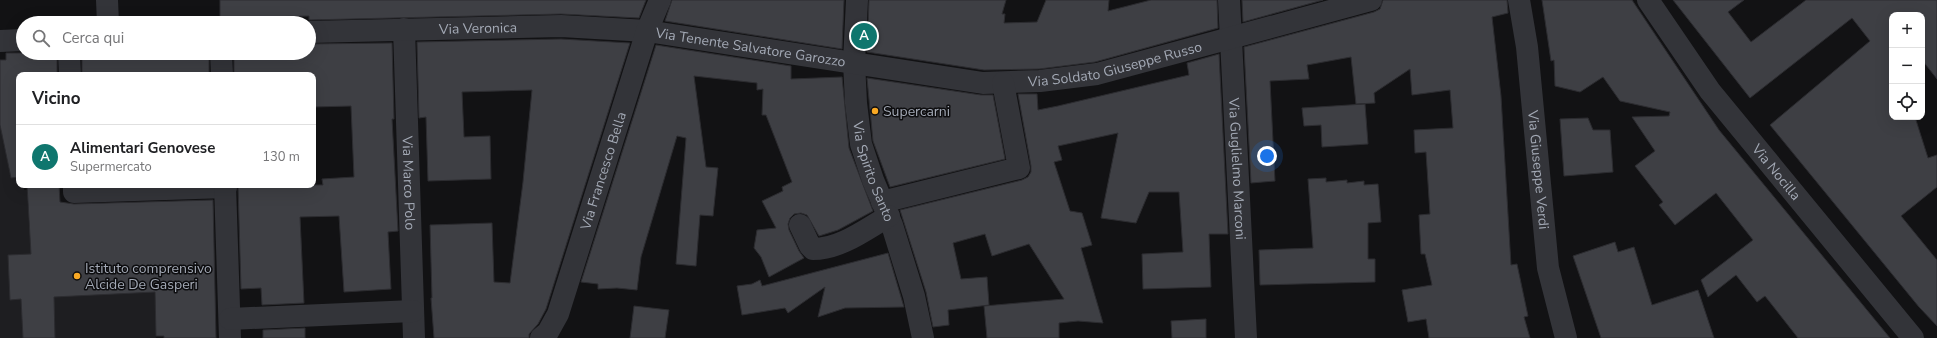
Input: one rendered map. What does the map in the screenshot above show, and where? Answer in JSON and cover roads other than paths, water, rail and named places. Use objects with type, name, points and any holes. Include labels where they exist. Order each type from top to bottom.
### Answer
[{"type":"street","points":[[107,0],[108,16]]},
{"type":"street","name":"Via Francesco Bella","points":[[541,338],[548,332],[558,314],[647,31],[660,0]]},
{"type":"street","name":"Via Spirito Santo","points":[[857,0],[854,62],[856,103],[861,144],[886,209],[914,296],[923,338]]},
{"type":"street","name":"Via Guglielmo Marconi","points":[[1230,0],[1246,338]]},
{"type":"street","name":"Via Soldato Giuseppe Russo","points":[[854,62],[983,83],[1040,82],[1097,74],[1371,0]]},
{"type":"street","name":"Via Giuseppe Verdi","points":[[1519,0],[1527,47],[1548,268],[1566,338]]},
{"type":"street","name":"Via Nocilla","points":[[1648,0],[1710,91],[1912,338]]},
{"type":"street","name":"Via Veronica","points":[[316,32],[561,26],[647,31]]},
{"type":"street","name":"Via Marco Polo","points":[[404,29],[414,338]]},
{"type":"street","name":"Via Tenente Salvatore Garozzo","points":[[647,31],[854,62]]},
{"type":"street","points":[[0,41],[16,40]]},
{"type":"street","points":[[70,60],[70,72]]},
{"type":"street","points":[[221,60],[222,72]]},
{"type":"street","points":[[800,225],[810,246],[813,249],[822,249],[835,246],[886,209],[1019,168],[1003,83]]},
{"type":"street","points":[[74,188],[74,192],[175,188]]},
{"type":"street","points":[[225,188],[230,328],[413,311]]},
{"type":"place","name":"Alimentari Genovese","points":[[864,36]]},
{"type":"place","name":"Supercarni","points":[[875,111]]},
{"type":"place","name":"Istituto comprensivo Alcide De Gasperi","points":[[77,276]]}]
